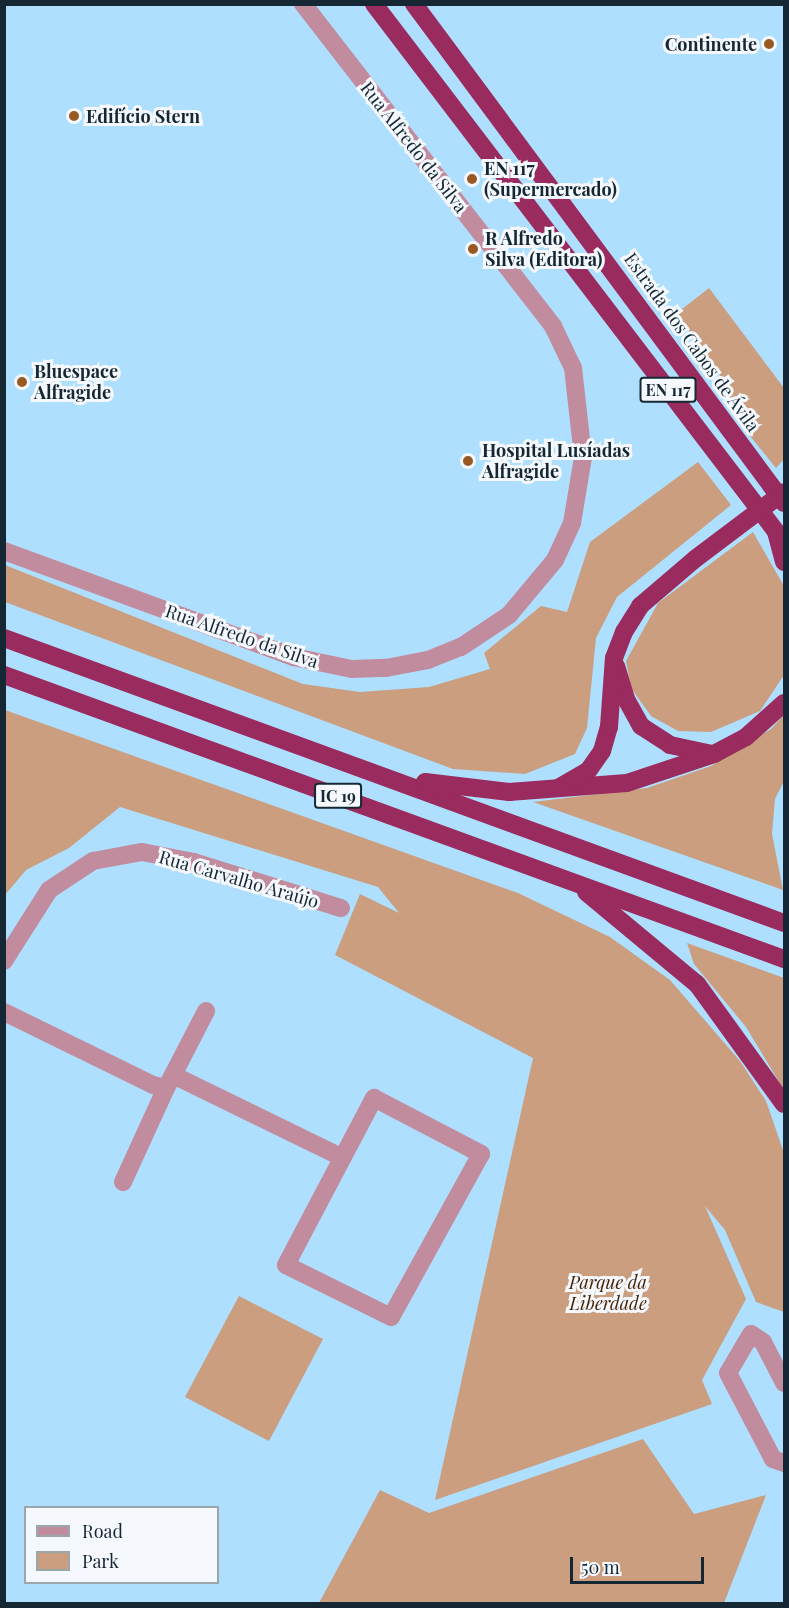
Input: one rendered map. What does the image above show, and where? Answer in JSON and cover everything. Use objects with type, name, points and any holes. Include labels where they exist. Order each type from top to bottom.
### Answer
[{"type":"highway","name":"EN 117","points":[[374,4],[780,536]]},
{"type":"highway","name":"Estrada dos Cabos de Ávila","points":[[414,4],[784,503]]},
{"type":"highway","points":[[554,790],[588,771],[602,751],[609,727],[614,658],[640,606],[695,559],[784,492]]},
{"type":"highway","points":[[780,536],[784,562]]},
{"type":"highway","name":"IC 19","points":[[4,638],[397,779],[784,923]]},
{"type":"highway","points":[[614,658],[626,699],[641,726],[670,745],[714,754]]},
{"type":"highway","name":"IC 19","points":[[4,675],[784,959]]},
{"type":"highway","points":[[397,779],[509,792],[627,783],[714,754],[746,737],[784,704]]},
{"type":"highway","points":[[575,883],[697,984],[784,1104]]},
{"type":"street","name":"Rua Alfredo da Silva","points":[[4,551],[294,657],[352,669],[386,668],[428,660],[461,647],[509,615],[555,560],[572,523],[583,457],[573,368],[553,326],[303,4]]},
{"type":"street","name":"Rua Carvalho Araújo","points":[[4,961],[49,890],[93,861],[142,852],[194,862],[341,908]]},
{"type":"street","points":[[123,1182],[169,1081],[206,1011]]},
{"type":"street","points":[[4,1012],[341,1156]]},
{"type":"street","points":[[374,1098],[481,1154],[391,1317],[286,1265],[341,1156],[374,1098]]},
{"type":"street","points":[[784,1383],[763,1342],[751,1334],[728,1373],[773,1459],[784,1463]]},
{"type":"green space","points":[[709,288],[784,388],[784,459],[776,468],[734,416],[726,384],[677,313]]},
{"type":"green space","points":[[698,462],[731,505],[617,597],[596,638],[587,728],[575,754],[525,774],[453,769],[5,602],[5,565],[303,684],[360,692],[429,687],[490,669],[484,653],[541,606],[567,612],[590,542]]},
{"type":"green space","points":[[753,532],[784,586],[784,675],[760,711],[711,732],[678,731],[651,716],[631,688],[626,661],[658,603]]},
{"type":"green space","name":"Parque da Liberdade","points":[[5,710],[518,893],[610,937],[670,980],[740,1061],[766,1101],[784,1153],[784,1312],[756,1302],[725,1230],[705,1206],[746,1299],[702,1380],[712,1404],[435,1500],[533,1058],[335,955],[360,894],[399,913],[378,887],[120,807],[69,848],[26,870],[5,895]]},
{"type":"green space","points":[[784,715],[784,781],[775,799],[772,834],[783,890],[533,802],[647,788],[711,766],[771,729]]},
{"type":"green space","points":[[687,943],[784,978],[784,1090],[746,1027],[694,964]]},
{"type":"green space","points":[[239,1296],[323,1339],[269,1441],[185,1397]]},
{"type":"green space","points":[[643,1439],[694,1514],[766,1495],[724,1603],[319,1603],[380,1490],[429,1513]]},
{"type":"place","name":"Continente","points":[[769,44]]},
{"type":"place","name":"Edifício Stern","points":[[74,116]]},
{"type":"place","name":"EN 117 (Supermercado)","points":[[472,179]]},
{"type":"place","name":"R Alfredo Silva (Editora)","points":[[473,249]]},
{"type":"place","name":"Bluespace Alfragide","points":[[22,382]]},
{"type":"place","name":"Hospital Lusíadas Alfragide","points":[[468,461]]}]
